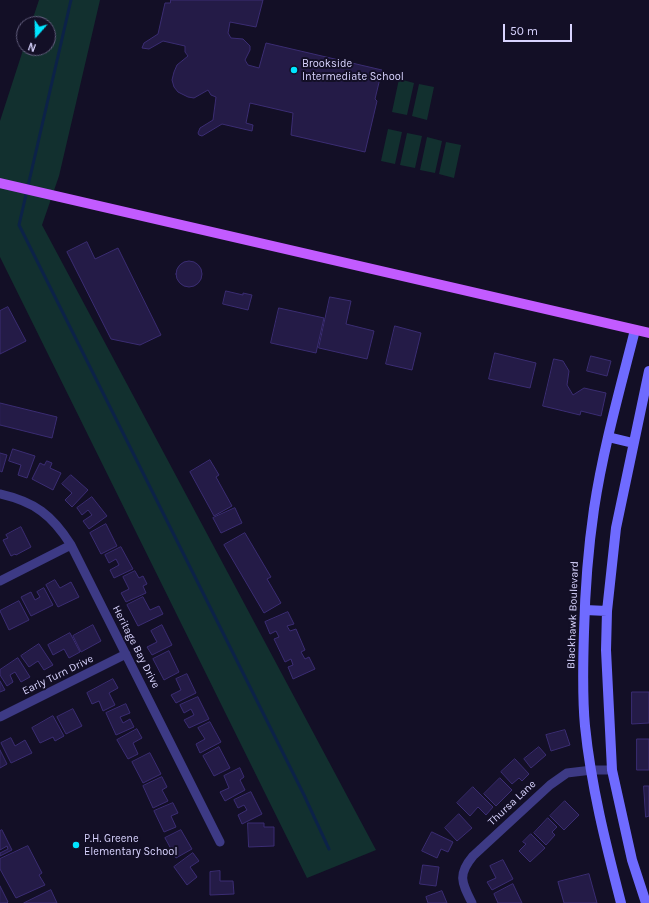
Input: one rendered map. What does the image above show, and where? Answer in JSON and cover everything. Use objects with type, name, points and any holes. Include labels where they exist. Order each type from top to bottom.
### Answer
[{"type":"main road","points":[[0,184],[649,333]]},
{"type":"main road","name":"Blackhawk Boulevard","points":[[621,903],[604,838],[592,770],[585,726],[583,674],[587,565],[593,515],[608,437],[635,330]]},
{"type":"main road","points":[[646,903],[632,860],[612,770],[606,650],[607,611],[616,528],[649,371]]},
{"type":"main road","points":[[608,437],[633,443]]},
{"type":"main road","points":[[585,610],[607,611]]},
{"type":"street","name":"Heritage Bay Drive","points":[[0,494],[31,504],[41,510],[61,529],[71,545],[220,842]]},
{"type":"street","points":[[0,581],[71,545]]},
{"type":"street","name":"Early Turn Drive","points":[[0,717],[126,654]]},
{"type":"street","name":"Thursa Lane","points":[[472,903],[463,885],[462,874],[467,863],[473,856],[550,784],[567,773],[592,770],[612,770]]},
{"type":"green space","points":[[39,0],[100,0],[59,176],[42,225],[376,850],[307,878],[0,257],[0,121],[21,56],[56,56],[56,16],[34,16]]},
{"type":"green space","points":[[399,79],[414,83],[407,115],[392,112]]},
{"type":"green space","points":[[419,84],[434,87],[427,120],[412,116]]},
{"type":"green space","points":[[388,129],[402,132],[395,164],[381,161]]},
{"type":"green space","points":[[407,133],[422,136],[415,168],[400,165]]},
{"type":"green space","points":[[427,137],[442,141],[435,173],[420,170]]},
{"type":"green space","points":[[446,142],[461,145],[454,178],[439,174]]},
{"type":"building","name":"Brookside Intermediate School","points":[[171,0],[263,0],[256,27],[230,22],[228,33],[231,38],[243,39],[250,46],[250,50],[245,60],[248,65],[259,68],[266,43],[382,70],[375,99],[377,101],[365,152],[291,135],[293,113],[250,103],[246,123],[253,125],[252,131],[222,124],[202,136],[199,135],[198,133],[200,128],[213,120],[216,97],[211,95],[208,90],[194,98],[188,97],[178,92],[174,87],[172,80],[177,65],[188,56],[185,52],[185,46],[163,41],[149,49],[142,48],[144,43],[158,34],[165,3],[170,3]]},
{"type":"building","points":[[87,242],[95,259],[118,248],[161,335],[140,345],[111,339],[67,252]]},
{"type":"building","points":[[189,261],[199,264],[202,274],[199,284],[189,287],[179,284],[176,274],[179,264]]},
{"type":"building","points":[[226,291],[243,295],[243,293],[252,295],[248,310],[223,304]]},
{"type":"building","points":[[330,297],[351,301],[346,324],[374,331],[367,359],[319,348]]},
{"type":"building","points":[[8,307],[26,341],[0,354],[0,311]]},
{"type":"building","points":[[279,308],[324,318],[316,353],[271,343]]},
{"type":"building","points":[[395,326],[421,333],[412,370],[386,364]]},
{"type":"building","points":[[495,353],[536,363],[530,388],[489,379]]},
{"type":"building","points":[[591,356],[611,361],[607,376],[587,371]]},
{"type":"building","points":[[554,359],[563,361],[569,371],[567,385],[573,395],[584,388],[606,393],[601,416],[581,411],[580,415],[543,406]]},
{"type":"building","points":[[0,403],[57,417],[52,438],[0,425]]},
{"type":"building","points":[[13,449],[35,456],[27,478],[18,475],[21,465],[9,461]]},
{"type":"building","points":[[0,453],[7,455],[2,472],[0,471]]},
{"type":"building","points":[[210,460],[219,475],[216,477],[232,506],[214,516],[190,472]]},
{"type":"building","points":[[47,461],[52,463],[50,468],[61,473],[53,490],[32,479],[40,463],[44,465]]},
{"type":"building","points":[[71,475],[88,490],[72,507],[65,500],[72,493],[62,484]]},
{"type":"building","points":[[92,497],[107,516],[89,529],[83,521],[92,515],[88,510],[82,515],[77,508]]},
{"type":"building","points":[[235,508],[242,523],[221,533],[213,518]]},
{"type":"building","points":[[106,524],[117,546],[101,554],[90,533]]},
{"type":"building","points":[[21,527],[31,547],[11,556],[3,540],[8,538],[6,535]]},
{"type":"building","points":[[245,533],[271,577],[267,579],[281,603],[264,613],[224,545]]},
{"type":"building","points":[[121,547],[133,569],[114,578],[110,570],[119,565],[116,559],[109,563],[105,555]]},
{"type":"building","points":[[135,571],[139,578],[143,576],[147,584],[143,586],[146,593],[126,602],[121,593],[129,589],[123,577]]},
{"type":"building","points":[[55,580],[60,588],[71,582],[79,597],[58,607],[46,585]]},
{"type":"building","points":[[44,588],[53,605],[31,616],[21,597],[31,592],[35,600],[40,597],[37,592]]},
{"type":"building","points":[[143,597],[150,610],[159,606],[163,614],[138,626],[127,605]]},
{"type":"building","points":[[19,601],[29,620],[9,630],[0,611]]},
{"type":"building","points":[[288,612],[294,624],[287,626],[290,631],[296,629],[305,650],[301,652],[305,659],[309,657],[315,669],[293,679],[288,667],[293,665],[291,659],[285,662],[274,639],[279,637],[276,631],[270,634],[265,622]]},
{"type":"building","points":[[93,625],[101,641],[81,652],[73,636]]},
{"type":"building","points":[[162,625],[172,645],[152,655],[147,647],[157,642],[151,631]]},
{"type":"building","points":[[70,633],[80,652],[69,658],[64,649],[53,655],[48,645]]},
{"type":"building","points":[[39,644],[53,665],[44,670],[38,661],[29,667],[21,656]]},
{"type":"building","points":[[169,651],[179,672],[164,680],[153,659]]},
{"type":"building","points":[[18,658],[30,677],[21,682],[15,672],[10,675],[13,682],[7,686],[0,675],[0,670]]},
{"type":"building","points":[[187,674],[196,693],[176,703],[171,695],[181,690],[176,679]]},
{"type":"building","points":[[113,679],[118,688],[109,693],[115,705],[103,711],[99,701],[92,704],[87,693]]},
{"type":"building","points":[[0,681],[5,690],[0,692]]},
{"type":"building","points":[[632,692],[649,692],[649,723],[632,724]]},
{"type":"building","points":[[198,697],[209,719],[189,728],[184,720],[194,715],[191,709],[184,713],[180,705]]},
{"type":"building","points":[[126,704],[130,713],[120,717],[123,723],[130,719],[134,727],[116,735],[106,713]]},
{"type":"building","points":[[73,709],[82,726],[66,734],[57,717]]},
{"type":"building","points":[[53,716],[64,736],[55,741],[53,737],[40,743],[32,728]]},
{"type":"building","points":[[210,722],[221,742],[200,753],[196,744],[205,739],[198,728]]},
{"type":"building","points":[[137,729],[142,738],[133,743],[138,754],[128,759],[117,740]]},
{"type":"building","points":[[565,730],[570,745],[551,751],[546,735]]},
{"type":"building","points":[[11,738],[15,746],[25,740],[32,753],[11,763],[1,743]]},
{"type":"building","points":[[637,739],[649,739],[649,770],[637,770]]},
{"type":"building","points":[[219,747],[230,768],[214,776],[203,756]]},
{"type":"building","points":[[539,747],[546,755],[531,768],[524,759]]},
{"type":"building","points":[[0,750],[7,764],[0,768]]},
{"type":"building","points":[[150,753],[161,774],[143,783],[132,762]]},
{"type":"building","points":[[515,759],[529,774],[522,781],[519,778],[512,784],[501,772]]},
{"type":"building","points":[[240,768],[244,777],[240,780],[245,790],[225,801],[220,792],[229,788],[224,776]]},
{"type":"building","points":[[162,777],[167,787],[162,790],[168,801],[153,808],[143,786]]},
{"type":"building","points":[[500,778],[512,790],[496,806],[484,794]]},
{"type":"building","points":[[644,786],[649,786],[649,816],[646,817]]},
{"type":"building","points":[[473,787],[493,807],[486,815],[478,807],[470,816],[457,803]]},
{"type":"building","points":[[251,792],[262,814],[242,824],[238,815],[247,810],[244,805],[238,808],[234,800]]},
{"type":"building","points":[[565,801],[579,815],[564,830],[550,816]]},
{"type":"building","points":[[173,803],[178,813],[171,816],[176,827],[164,832],[154,811]]},
{"type":"building","points":[[459,814],[472,828],[457,841],[445,828]]},
{"type":"building","points":[[548,818],[557,827],[552,832],[555,835],[546,845],[534,833]]},
{"type":"building","points":[[248,823],[264,823],[264,827],[274,827],[274,846],[249,847]]},
{"type":"building","points":[[2,830],[12,850],[0,856],[0,853],[8,849],[7,846],[0,850],[0,831]]},
{"type":"building","points":[[181,830],[192,849],[176,858],[165,838]]},
{"type":"building","points":[[432,832],[453,842],[448,852],[441,849],[437,858],[422,851]]},
{"type":"building","points":[[531,834],[545,848],[530,862],[519,851],[526,844],[523,842]]},
{"type":"building","points":[[28,846],[42,873],[39,875],[45,885],[16,898],[0,869],[0,859]]},
{"type":"building","points":[[193,853],[199,861],[190,867],[197,877],[187,885],[174,867]]},
{"type":"building","points":[[503,860],[513,879],[492,890],[487,882],[496,878],[490,866]]},
{"type":"building","points":[[423,865],[439,867],[436,886],[420,884]]},
{"type":"building","points":[[220,871],[220,881],[233,881],[234,894],[210,895],[210,872]]},
{"type":"building","points":[[589,874],[597,903],[564,903],[558,882]]},
{"type":"building","points":[[513,884],[522,903],[498,903],[494,894]]},
{"type":"building","points":[[0,886],[8,902],[7,903],[0,903]]},
{"type":"building","points":[[51,890],[57,903],[24,903]]},
{"type":"building","points":[[442,891],[447,903],[428,903],[426,897]]},
{"type":"waterway","points":[[71,0],[19,225],[304,795],[329,849]]},
{"type":"place","name":"Brookside Intermediate School","points":[[294,70]]},
{"type":"place","name":"P.H. Greene Elementary School","points":[[76,845]]}]
